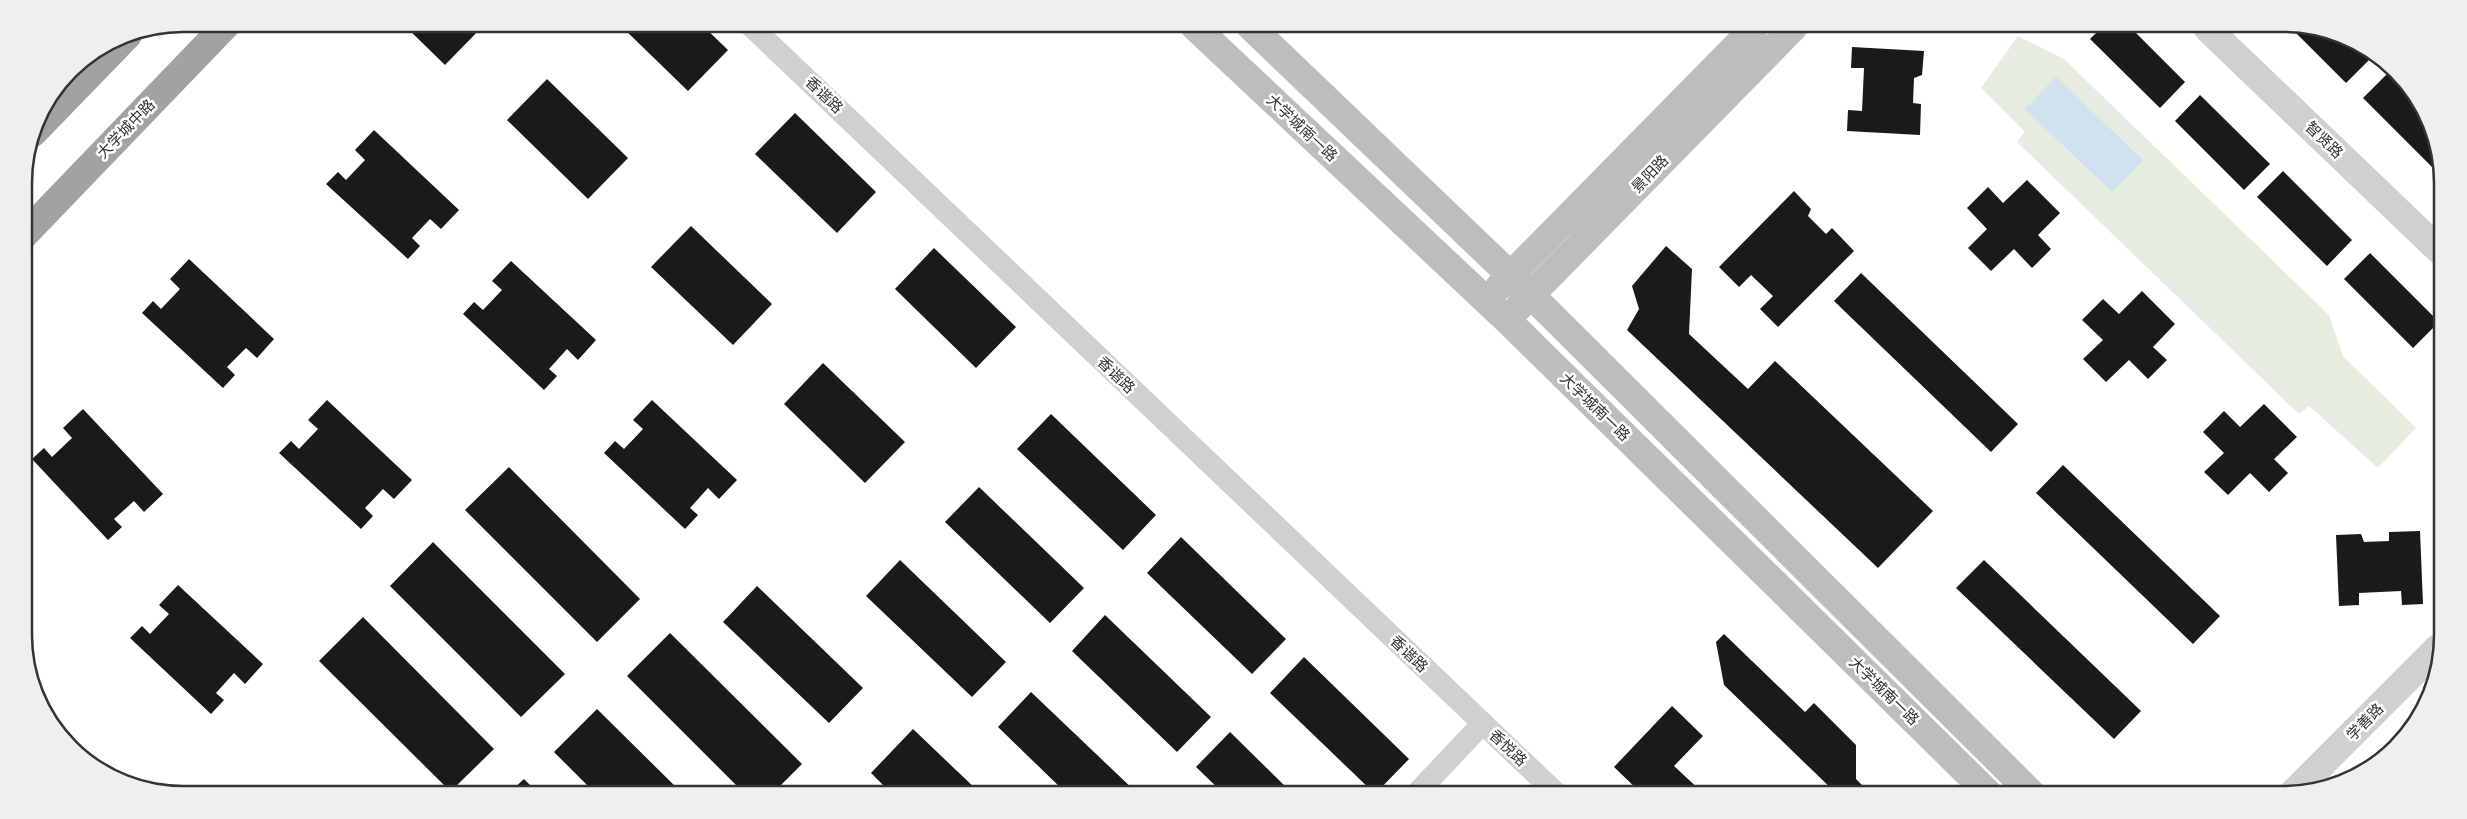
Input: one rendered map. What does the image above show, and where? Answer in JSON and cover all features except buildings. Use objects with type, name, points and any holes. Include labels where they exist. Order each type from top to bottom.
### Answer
[{"type":"highway","name":"大学城中路","points":[[33,226],[218,33]]},
{"type":"highway","points":[[48,118],[114,50]]},
{"type":"main road","name":"大学城南一路","points":[[1257,32],[1531,295],[2024,786]]},
{"type":"main road","name":"景阳路","points":[[1486,302],[1510,275],[1750,32]]},
{"type":"main road","name":"景阳路","points":[[1507,320],[1789,32]]},
{"type":"main road","name":"大学城南一路","points":[[1201,33],[1507,320],[1981,786]]},
{"type":"street","name":"智贤路","points":[[2211,32],[2434,245]]},
{"type":"street","name":"香谐路","points":[[758,33],[1482,724]]},
{"type":"street","name":"学善路","points":[[2301,785],[2433,653]]},
{"type":"street","points":[[1424,786],[1482,724]]},
{"type":"street","name":"香悦路","points":[[1482,724],[1548,786]]},
{"type":"shaded area","points":[[2018,36],[2064,59],[2329,315],[2343,356],[2416,428],[2378,468],[2309,406],[2299,414],[2017,142],[2025,132],[1981,88]]},
{"type":"water","points":[[2056,77],[2143,160],[2112,192],[2025,109]]}]
